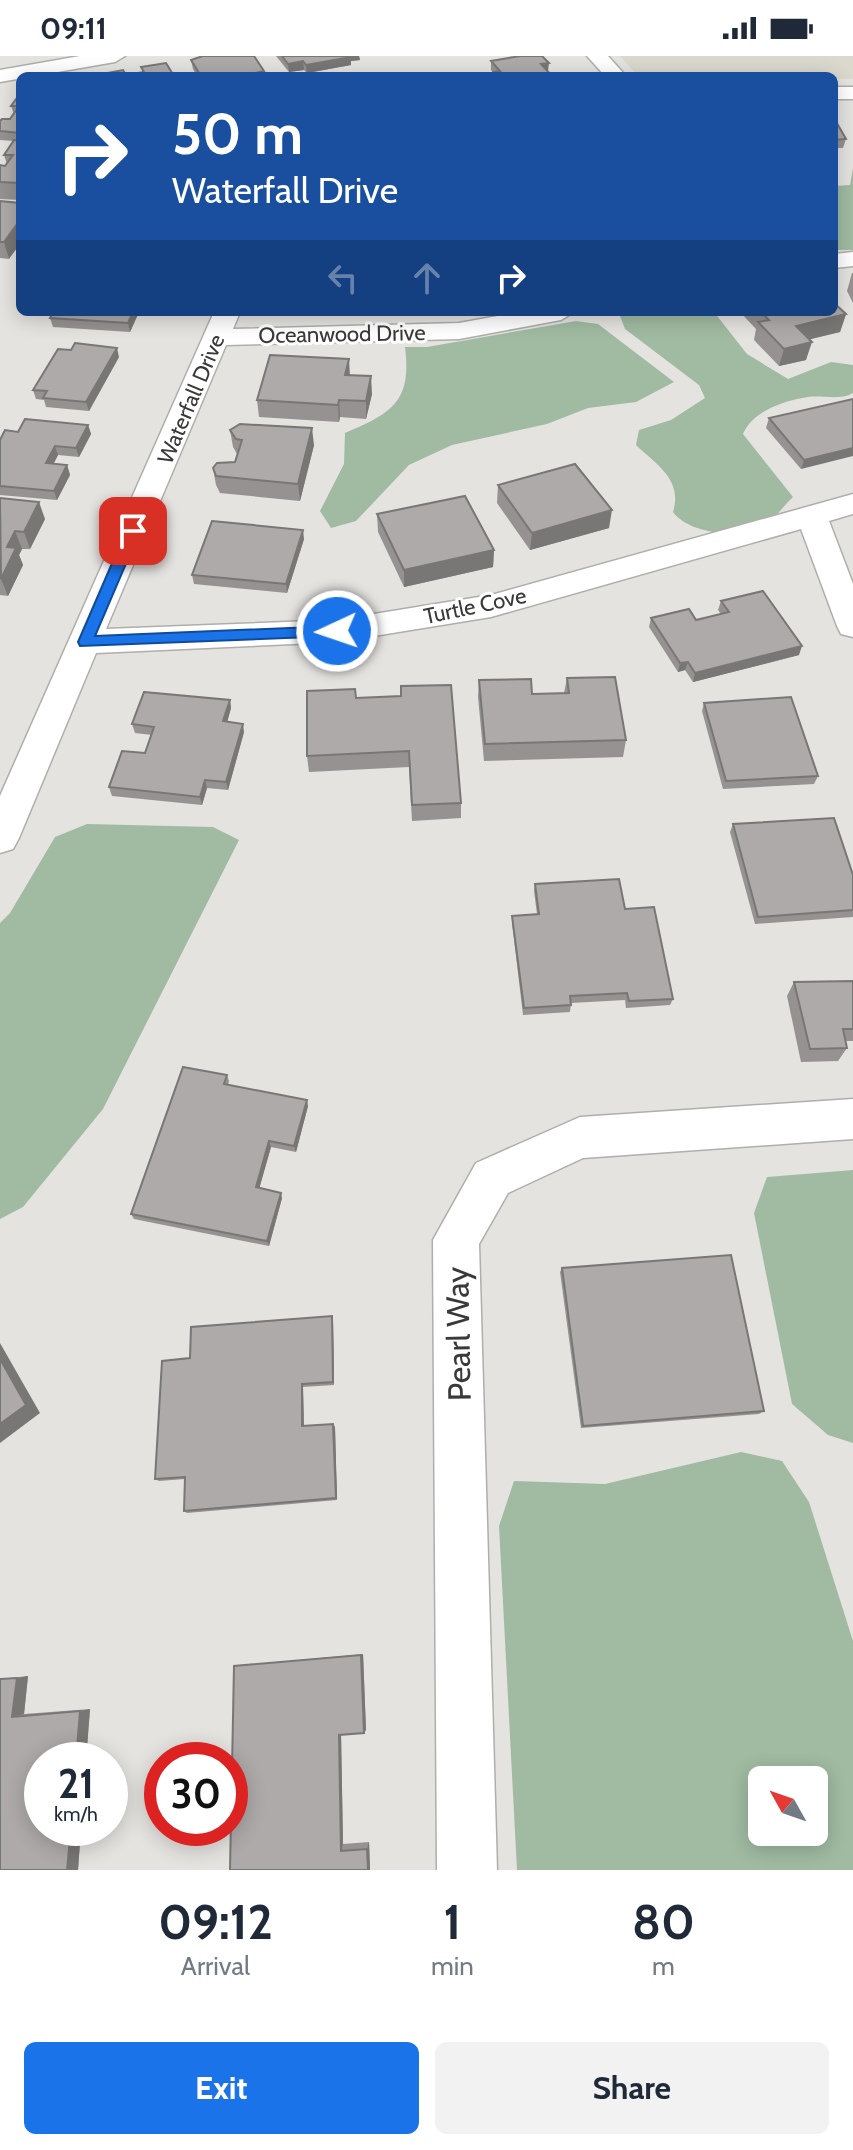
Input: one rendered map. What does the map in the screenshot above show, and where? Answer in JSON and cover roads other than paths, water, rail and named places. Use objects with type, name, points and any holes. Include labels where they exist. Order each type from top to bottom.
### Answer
[{"type":"street","points":[[23,72],[115,56]]},
{"type":"street","points":[[597,56],[612,72]]},
{"type":"street","name":"Oceanwood Drive","points":[[222,324],[459,331],[540,316]]},
{"type":"street","name":"Waterfall Drive","points":[[0,838],[222,324]]},
{"type":"street","name":"Turtle Cove","points":[[85,642],[337,631],[491,606],[602,572],[853,504]]},
{"type":"street","points":[[812,517],[853,626]]},
{"type":"street","name":"Pearl Way","points":[[467,1870],[456,1240],[492,1178],[580,1138],[853,1119]]}]
